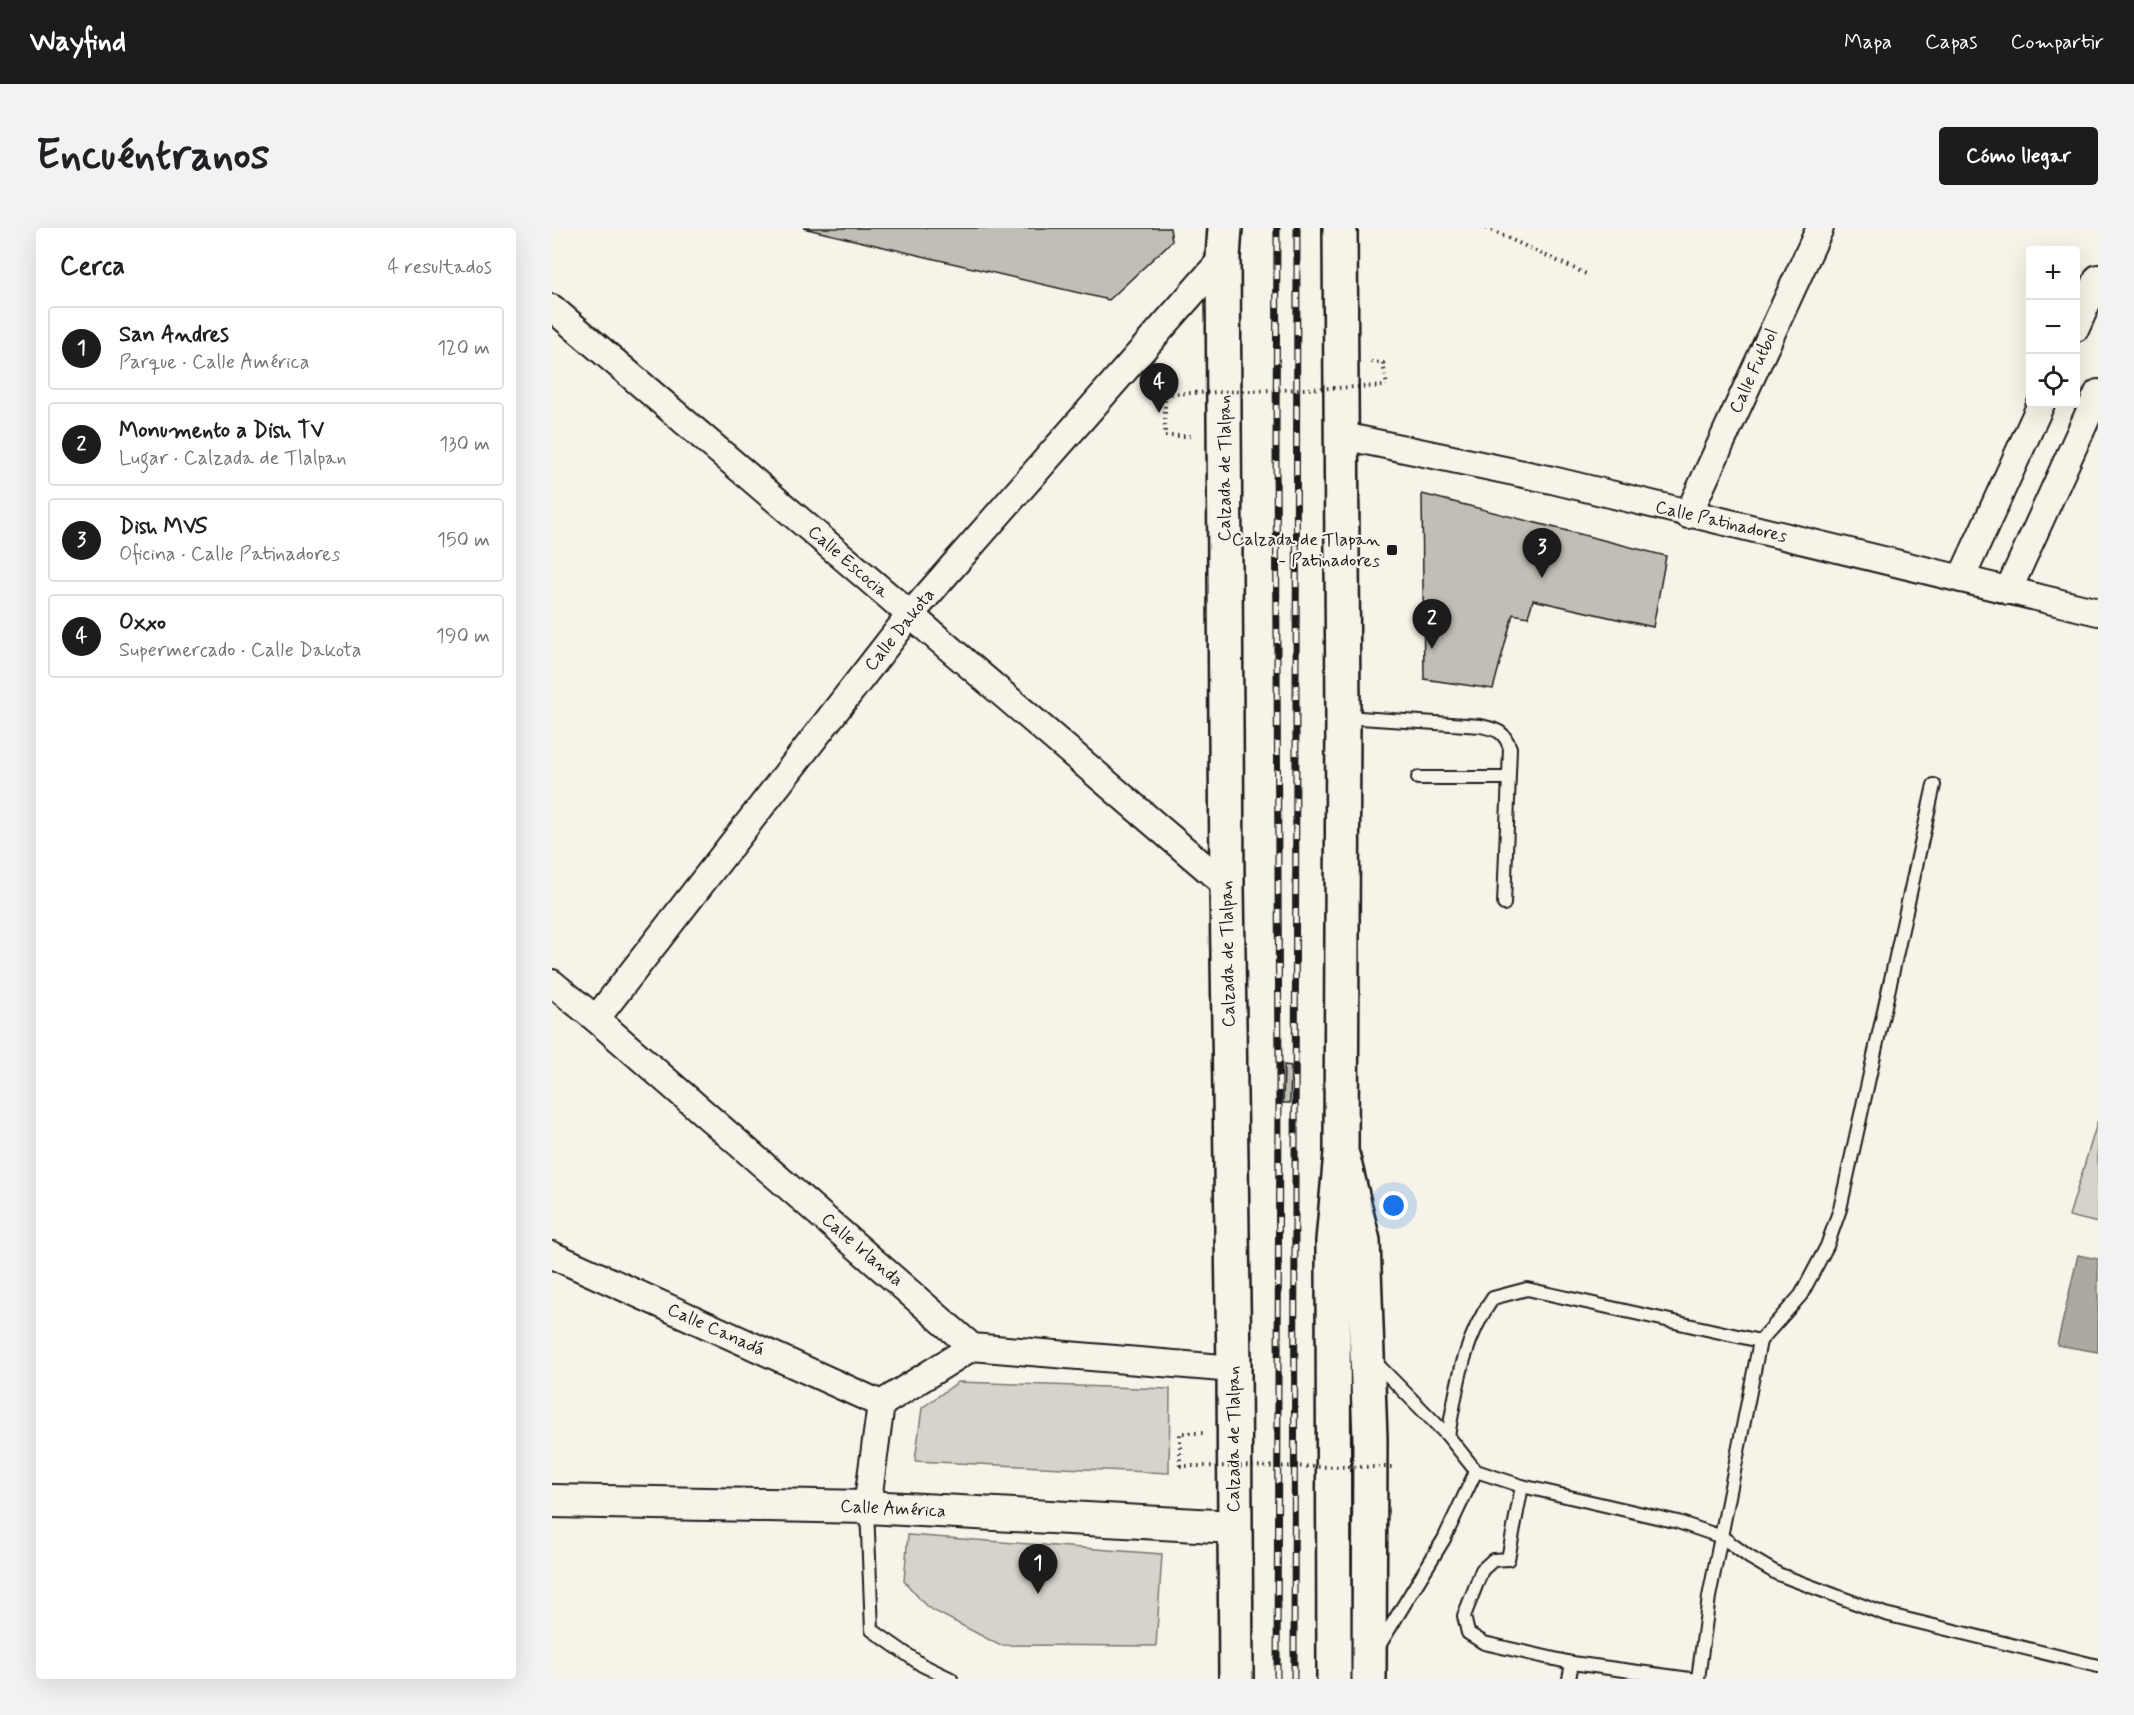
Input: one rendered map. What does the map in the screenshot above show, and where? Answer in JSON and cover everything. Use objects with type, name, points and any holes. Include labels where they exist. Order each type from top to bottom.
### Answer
[{"type":"main road","points":[[1334,1679],[1333,1241],[1341,1153],[1343,717],[1340,228]]},
{"type":"main road","name":"Calzada de Tlalpan","points":[[1224,243],[1227,886],[1236,1679]]},
{"type":"main road","points":[[1341,1153],[1364,1241],[1370,1450],[1369,1671]]},
{"type":"street","name":"Calle Futbol","points":[[1688,515],[1820,228]]},
{"type":"street","name":"Calle Dakota","points":[[596,1019],[910,615],[1224,243]]},
{"type":"street","points":[[2080,319],[2098,278]]},
{"type":"street","name":"Calle Escocia","points":[[552,308],[1227,886]]},
{"type":"street","points":[[2008,591],[2098,393]]},
{"type":"street","points":[[1961,579],[2039,408]]},
{"type":"street","name":"Calle Patinadores","points":[[1343,436],[1552,480],[1688,515],[2098,612]]},
{"type":"street","name":"Calle Irlanda","points":[[552,982],[972,1347]]},
{"type":"street","name":"Calle Canadá","points":[[552,1255],[881,1404]]},
{"type":"street","points":[[867,1507],[881,1404],[972,1347],[1234,1369]]},
{"type":"street","name":"Calle América","points":[[552,1501],[867,1507],[1234,1527]]},
{"type":"lane","points":[[1343,717],[1481,726],[1496,730],[1506,737],[1510,748],[1504,904]]},
{"type":"lane","points":[[1418,778],[1508,778]]},
{"type":"lane","points":[[1698,1679],[1709,1597],[1760,1341],[1801,1295],[1827,1246],[1840,1209],[1934,785]]},
{"type":"lane","points":[[1448,1436],[1467,1344],[1481,1314],[1493,1298],[1527,1289],[1760,1341]]},
{"type":"lane","points":[[1366,1354],[1448,1436],[1476,1471],[1522,1486],[1678,1522],[1722,1537],[1749,1557],[1778,1574],[1885,1614],[2098,1666]]},
{"type":"lane","points":[[1369,1671],[1444,1539],[1476,1471]]},
{"type":"lane","points":[[1522,1486],[1508,1559],[1493,1560],[1482,1570],[1464,1616],[1468,1633],[1484,1643],[1572,1664],[1690,1679]]},
{"type":"lane","points":[[867,1507],[872,1630],[922,1665],[951,1679]]},
{"type":"lane","points":[[1569,1679],[1572,1664]]},
{"type":"path","points":[[1486,228],[1586,274]]},
{"type":"path","points":[[1165,436],[1165,394],[1387,386],[1383,363]]},
{"type":"path","points":[[1180,1433],[1180,1466],[1394,1467]]},
{"type":"shaded area","points":[[2098,1120],[2098,1223],[2069,1216]]},
{"type":"shaded area","points":[[2078,1255],[2098,1259],[2098,1352],[2057,1345]]},
{"type":"shaded area","points":[[958,1382],[1170,1389],[1169,1473],[915,1461],[922,1408]]},
{"type":"shaded area","points":[[908,1535],[1162,1554],[1156,1646],[999,1645],[927,1607],[904,1581]]},
{"type":"building","points":[[803,228],[1170,228],[1172,241],[1109,300]]},
{"type":"building","points":[[1422,494],[1666,556],[1653,627],[1533,600],[1528,617],[1513,614],[1493,689],[1424,679]]},
{"type":"building","points":[[1284,1065],[1291,1066],[1290,1103],[1283,1103]]},
{"type":"railway","points":[[1277,228],[1279,1083],[1277,1679]]},
{"type":"railway","points":[[1294,1679],[1297,228]]},
{"type":"place","name":"Oxxo","points":[[1159,413]]},
{"type":"place","name":"Calzada de Tlapan - Patinadores","points":[[1392,550]]},
{"type":"place","name":"Dish MVS","points":[[1542,578]]},
{"type":"place","name":"Monumento a Dish TV","points":[[1432,649]]},
{"type":"place","name":"San Andres","points":[[1038,1594]]}]
